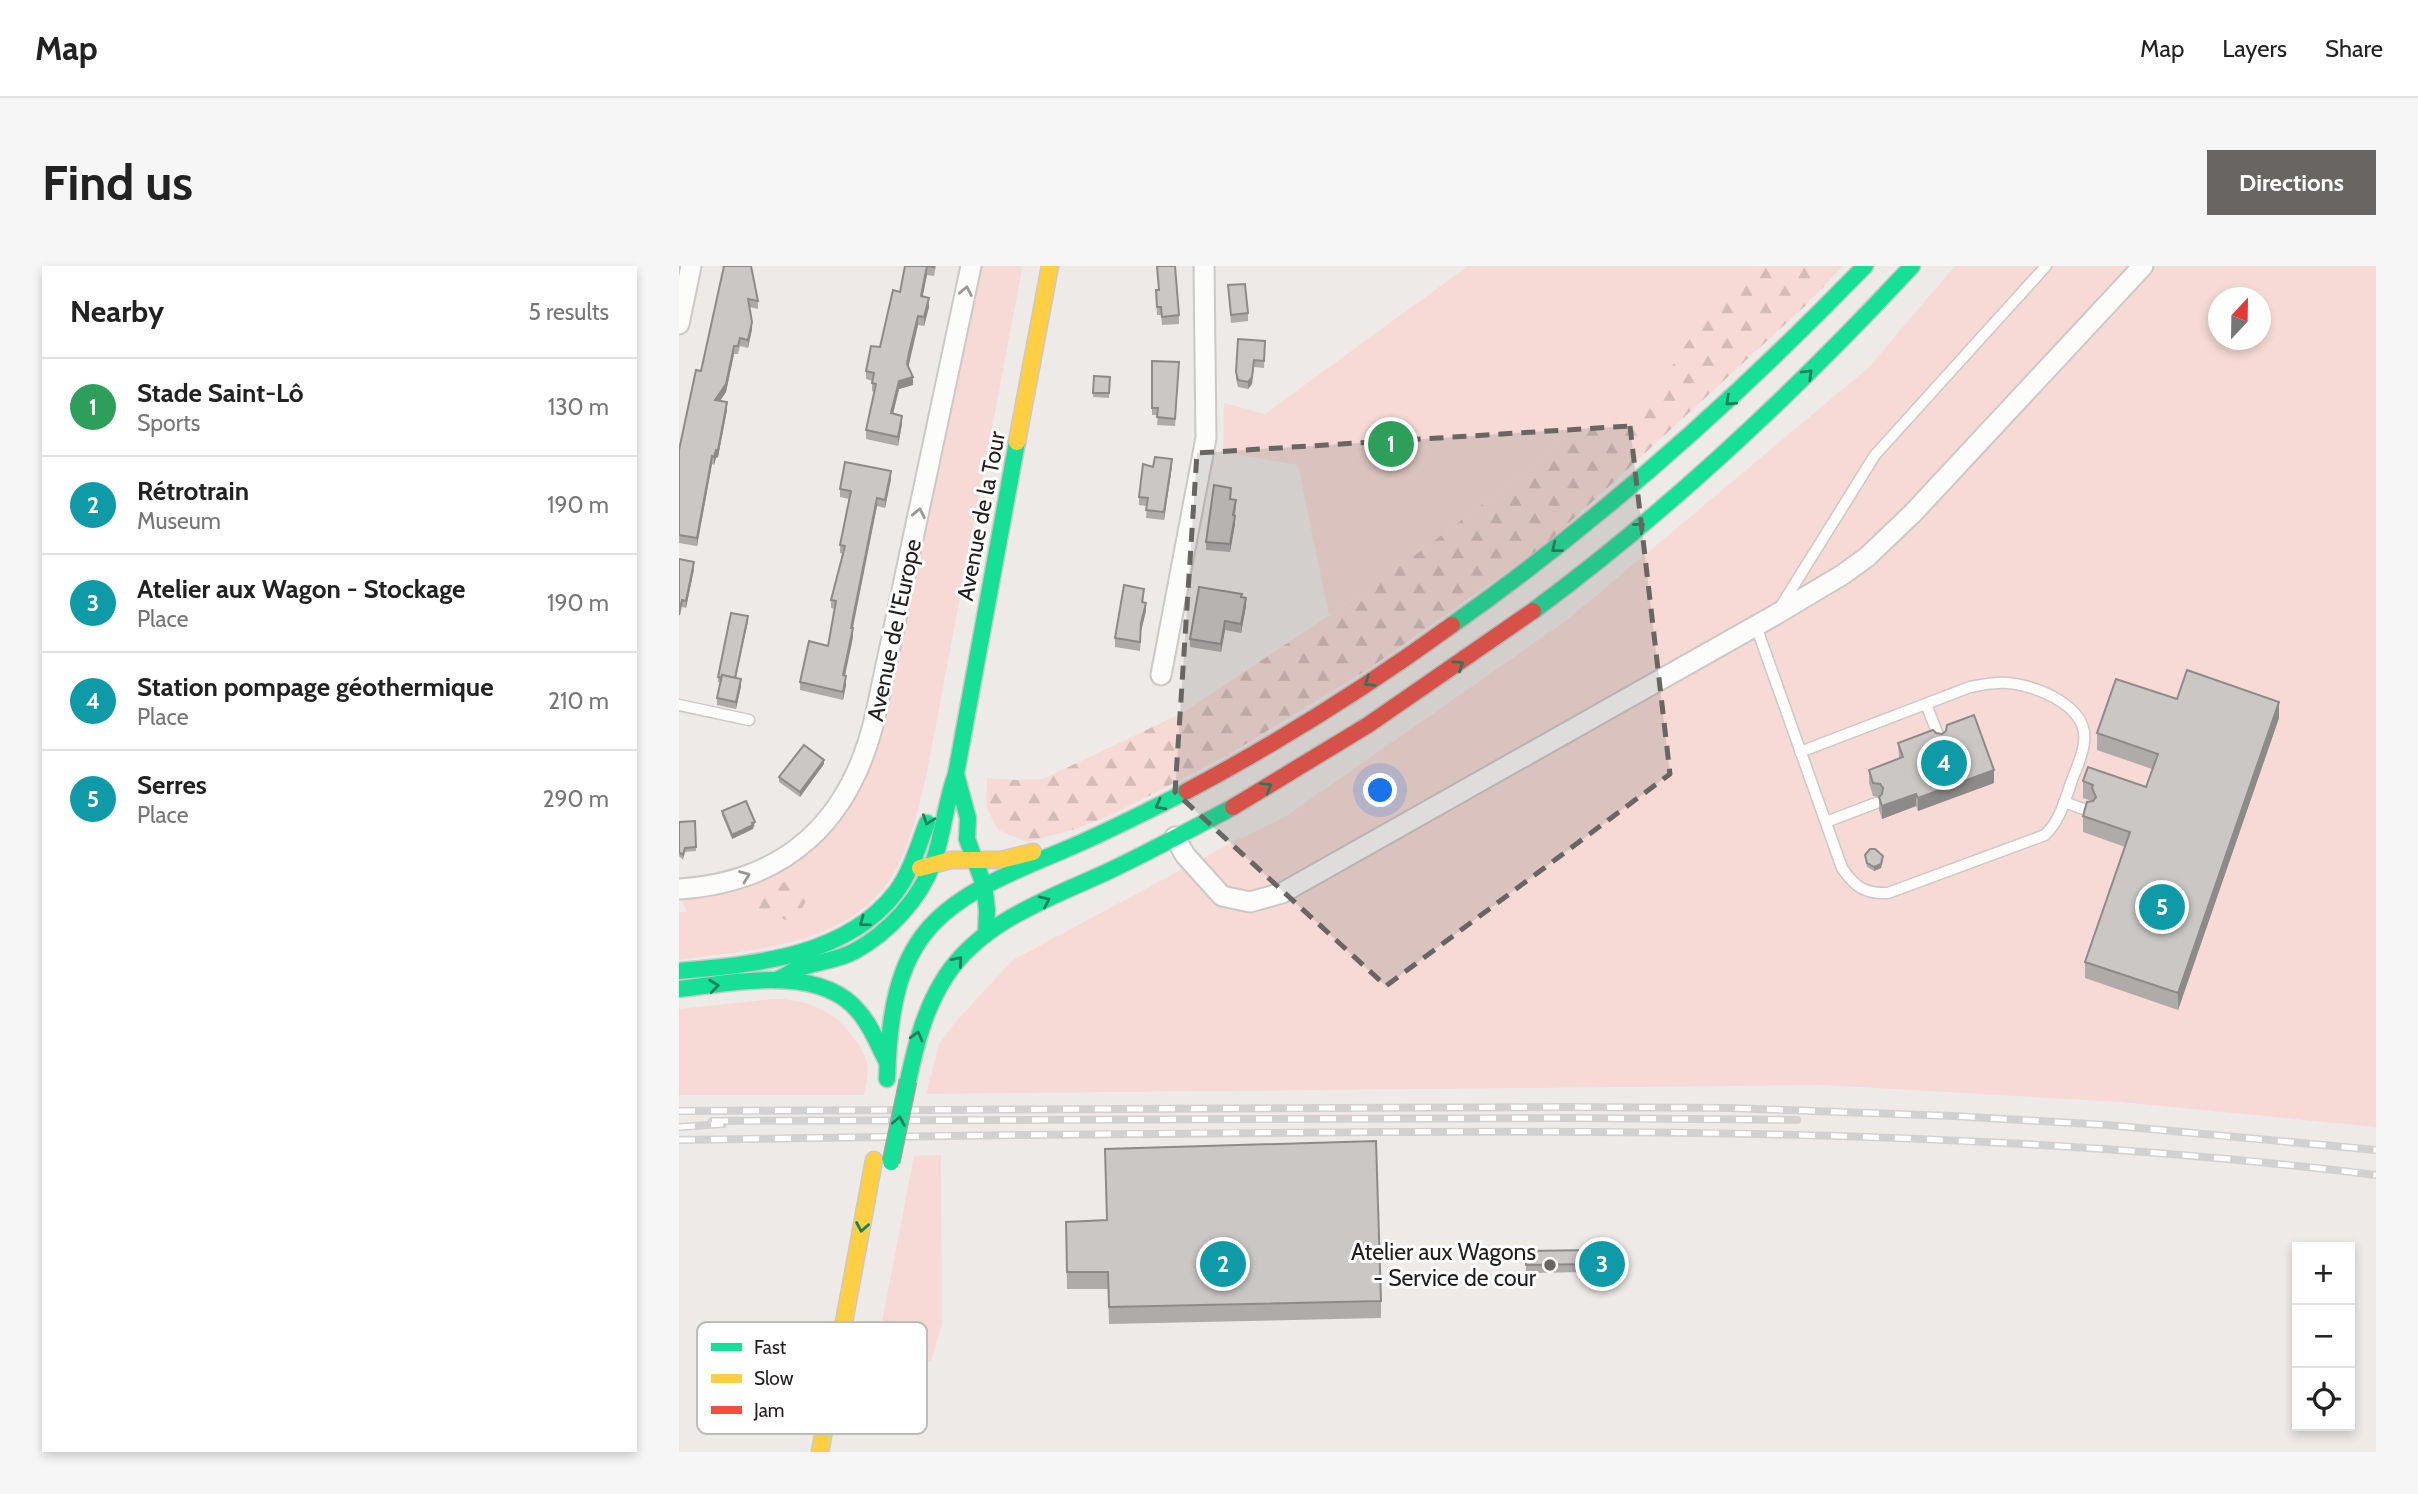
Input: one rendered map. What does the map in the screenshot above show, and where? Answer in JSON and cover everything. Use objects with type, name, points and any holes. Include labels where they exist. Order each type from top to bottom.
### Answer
[{"type":"main road","name":"Avenue de la Tour","points":[[779,979],[801,967],[841,957],[870,941],[897,918],[920,890],[933,864],[947,799],[956,774],[1050,266]]},
{"type":"main road","points":[[886,1086],[895,987],[903,967],[925,932],[950,907],[985,885],[1133,819],[1259,751],[1426,644],[1504,589],[1633,486],[1727,404],[1865,266]]},
{"type":"main road","points":[[891,1168],[920,1026],[934,993],[953,965],[986,934],[1014,916],[1175,837],[1260,791],[1343,741],[1475,654],[1614,548],[1701,475],[1853,331],[1912,266]]},
{"type":"main road","name":"Avenue de la Tour","points":[[956,774],[968,818],[967,839],[985,885],[986,934]]},
{"type":"main road","name":"Avenue de la Tour","points":[[679,971],[763,961],[838,937],[864,923],[895,893],[908,872],[936,797],[956,774]]},
{"type":"main road","name":"Avenue de la Tour","points":[[968,818],[987,838],[1012,851],[1031,853]]},
{"type":"main road","points":[[908,872],[951,860],[1001,860],[1081,843]]},
{"type":"main road","points":[[841,957],[837,976],[841,998]]},
{"type":"main road","points":[[679,989],[779,979],[811,985],[856,1008],[887,1062]]},
{"type":"main road","points":[[856,1008],[891,1009],[934,993]]},
{"type":"main road","points":[[844,1322],[875,1153]]},
{"type":"main road","points":[[820,1452],[823,1434]]},
{"type":"street","points":[[679,324],[691,266]]},
{"type":"street","name":"Avenue de l'Europe","points":[[679,889],[725,883],[778,861],[816,832],[843,800],[855,780],[869,746],[876,717],[971,266]]},
{"type":"street","points":[[1161,674],[1206,438],[1204,266]]},
{"type":"street","points":[[1175,837],[1185,855],[1222,897],[1250,902],[1282,893],[1539,751],[1775,615],[1859,563],[1905,521],[2143,266]]},
{"type":"lane","points":[[1775,615],[1875,455],[2046,266]]},
{"type":"lane","points":[[1756,626],[1800,752],[1842,868],[1852,882],[1863,890],[1876,894],[1888,893],[2036,840],[2052,828],[2059,818],[2084,742],[2083,728],[2077,715],[2066,704],[2051,695],[2009,683],[1970,687],[1800,752]]},
{"type":"lane","points":[[1926,704],[1940,740]]},
{"type":"lane","points":[[679,705],[749,720]]},
{"type":"lane","points":[[2064,802],[2089,811]]},
{"type":"lane","points":[[1826,822],[1876,803]]},
{"type":"highlighted area","points":[[1630,426],[1670,774],[1386,986],[1175,792],[1197,453]]},
{"type":"green space","points":[[979,266],[1020,266],[1022,269],[927,772],[904,853],[881,891],[859,912],[832,928],[803,939],[772,946],[679,960],[679,912],[687,912],[680,897],[727,891],[834,824],[865,778],[883,719]]},
{"type":"green space","points":[[1468,266],[1761,266],[1699,324],[1646,407],[1569,435],[1529,469],[1377,584],[1329,615],[1298,465],[1223,452],[1224,403],[1265,414]]},
{"type":"green space","points":[[1761,266],[1843,266],[1806,305],[1545,545],[1370,668],[1226,756],[1114,814],[1075,829],[1027,842],[998,830],[986,807],[987,778],[1043,779],[1182,713],[1377,584],[1529,469],[1569,435],[1646,407],[1699,324]]},
{"type":"green space","points":[[1955,266],[2376,266],[2376,1127],[2121,1102],[1823,1085],[926,1094],[939,1044],[957,1020],[1013,960],[1231,843],[1285,817],[1567,620],[1868,368]]},
{"type":"green space","points":[[792,880],[805,886],[809,895],[797,914],[785,920],[779,916],[757,915],[753,902],[761,889]]},
{"type":"green space","points":[[773,999],[808,1004],[838,1020],[865,1056],[868,1074],[864,1095],[679,1095],[679,1009]]},
{"type":"green space","points":[[941,1155],[942,1324],[931,1361],[927,1361],[927,1322],[882,1322],[914,1156]]},
{"type":"building","points":[[724,266],[751,266],[758,301],[748,299],[752,322],[748,340],[740,338],[738,346],[734,346],[726,384],[715,400],[727,402],[718,450],[714,457],[712,456],[697,538],[679,535],[679,450],[696,370],[701,371]]},
{"type":"building","points":[[905,266],[927,266],[921,296],[929,298],[924,317],[918,316],[909,353],[907,364],[913,377],[899,381],[891,413],[902,416],[898,437],[866,430],[876,384],[872,383],[874,373],[866,371],[871,346],[880,347],[893,290],[900,292]]},
{"type":"building","points":[[1157,266],[1175,266],[1179,315],[1162,317],[1161,307],[1157,307]]},
{"type":"building","points":[[1245,284],[1248,313],[1231,315],[1228,285]]},
{"type":"building","points":[[1238,339],[1265,341],[1264,361],[1254,360],[1252,377],[1248,382],[1238,380],[1236,372]]},
{"type":"building","points":[[1152,361],[1179,362],[1175,419],[1157,417],[1158,408],[1152,408]]},
{"type":"building","points":[[1094,376],[1110,377],[1109,393],[1093,393]]},
{"type":"building","points":[[1155,457],[1172,459],[1164,512],[1146,510],[1148,498],[1139,497],[1143,464],[1153,467]]},
{"type":"building","points":[[845,462],[891,471],[885,500],[877,498],[851,628],[843,675],[846,676],[843,692],[800,682],[809,641],[828,646],[836,601],[831,600],[845,546],[840,545],[851,491],[840,489]]},
{"type":"building","points":[[1214,485],[1231,488],[1230,499],[1236,500],[1230,544],[1206,542]]},
{"type":"building","points":[[679,559],[694,562],[686,601],[682,600],[679,615]]},
{"type":"building","points":[[1124,585],[1144,589],[1142,602],[1146,603],[1140,642],[1115,638]]},
{"type":"building","points":[[1199,587],[1242,594],[1241,597],[1246,598],[1241,624],[1225,621],[1221,644],[1190,639]]},
{"type":"building","points":[[731,613],[748,616],[735,678],[722,675],[721,678],[718,677]]},
{"type":"building","points":[[2187,670],[2279,702],[2178,993],[2085,962],[2130,832],[2083,816],[2087,802],[2096,797],[2093,785],[2083,781],[2088,767],[2146,787],[2158,754],[2097,733],[2116,679],[2177,699]]},
{"type":"building","points":[[722,675],[741,679],[736,702],[717,698]]},
{"type":"building","points":[[1974,715],[1994,770],[1918,798],[1916,794],[1882,806],[1879,797],[1883,788],[1880,784],[1873,783],[1869,770],[1903,757],[1898,743],[1933,730],[1942,734],[1947,725]]},
{"type":"building","points":[[804,745],[824,760],[800,792],[779,777]]},
{"type":"building","points":[[746,801],[755,822],[732,835],[722,811]]},
{"type":"building","points":[[695,821],[696,847],[685,848],[683,855],[679,852],[679,822]]},
{"type":"building","points":[[1870,849],[1875,849],[1883,856],[1881,864],[1874,867],[1867,863],[1865,855]]},
{"type":"building","points":[[1376,1141],[1381,1301],[1109,1307],[1108,1272],[1067,1272],[1066,1222],[1107,1220],[1105,1149]]},
{"type":"building","points":[[1591,1250],[1591,1264],[1526,1265],[1526,1251]]},
{"type":"railway","points":[[679,1111],[1729,1108],[2107,1125],[2376,1150]]},
{"type":"railway","points":[[712,1121],[1568,1118],[1797,1120]]},
{"type":"railway","points":[[679,1127],[723,1124]]},
{"type":"railway","points":[[679,1140],[1292,1132],[1754,1134],[1878,1137],[2127,1151],[2376,1175]]},
{"type":"traffic: fast","points":[[1452,625],[1562,543],[1667,455],[1768,363],[1865,266]]},
{"type":"traffic: fast","points":[[1533,611],[1634,532],[1730,448],[1823,359],[1912,266]]},
{"type":"traffic: fast","points":[[779,979],[800,968],[849,954],[879,935],[911,902],[933,863],[956,774],[1017,442]]},
{"type":"traffic: fast","points":[[956,774],[968,818],[967,839],[984,885],[986,934]]},
{"type":"traffic: fast","points":[[887,1079],[890,1029],[898,989],[910,956],[928,930],[951,908],[981,888],[1110,830],[1187,791]]},
{"type":"traffic: fast","points":[[908,1081],[918,1040],[932,1001],[946,976],[979,940],[999,925],[1042,901],[1125,863],[1233,807]]},
{"type":"traffic: fast","points":[[679,971],[768,960],[825,944],[852,931],[875,914],[896,892],[910,867],[927,823]]},
{"type":"traffic: fast","points":[[679,989],[774,980],[821,987],[841,996],[858,1011],[871,1029],[887,1062]]},
{"type":"traffic: fast","points":[[891,1162],[908,1081]]},
{"type":"traffic: slow","points":[[1017,442],[1050,266]]},
{"type":"traffic: slow","points":[[920,868],[951,860],[1001,860],[1033,852]]},
{"type":"traffic: slow","points":[[844,1322],[874,1160]]},
{"type":"traffic: slow","points":[[820,1452],[823,1434]]},
{"type":"traffic: jam","points":[[1233,807],[1368,725],[1533,611]]},
{"type":"traffic: jam","points":[[1187,791],[1323,712],[1452,625]]},
{"type":"place","name":"Stade Saint-Lô","points":[[1391,444]]},
{"type":"place","name":"Station pompage géothermique","points":[[1944,763]]},
{"type":"place","name":"Serres","points":[[2162,907]]},
{"type":"place","name":"Rétrotrain","points":[[1223,1264]]},
{"type":"place","name":"Atelier aux Wagon - Stockage","points":[[1602,1264]]},
{"type":"place","name":"Atelier aux Wagons - Service de cour","points":[[1550,1265]]}]
